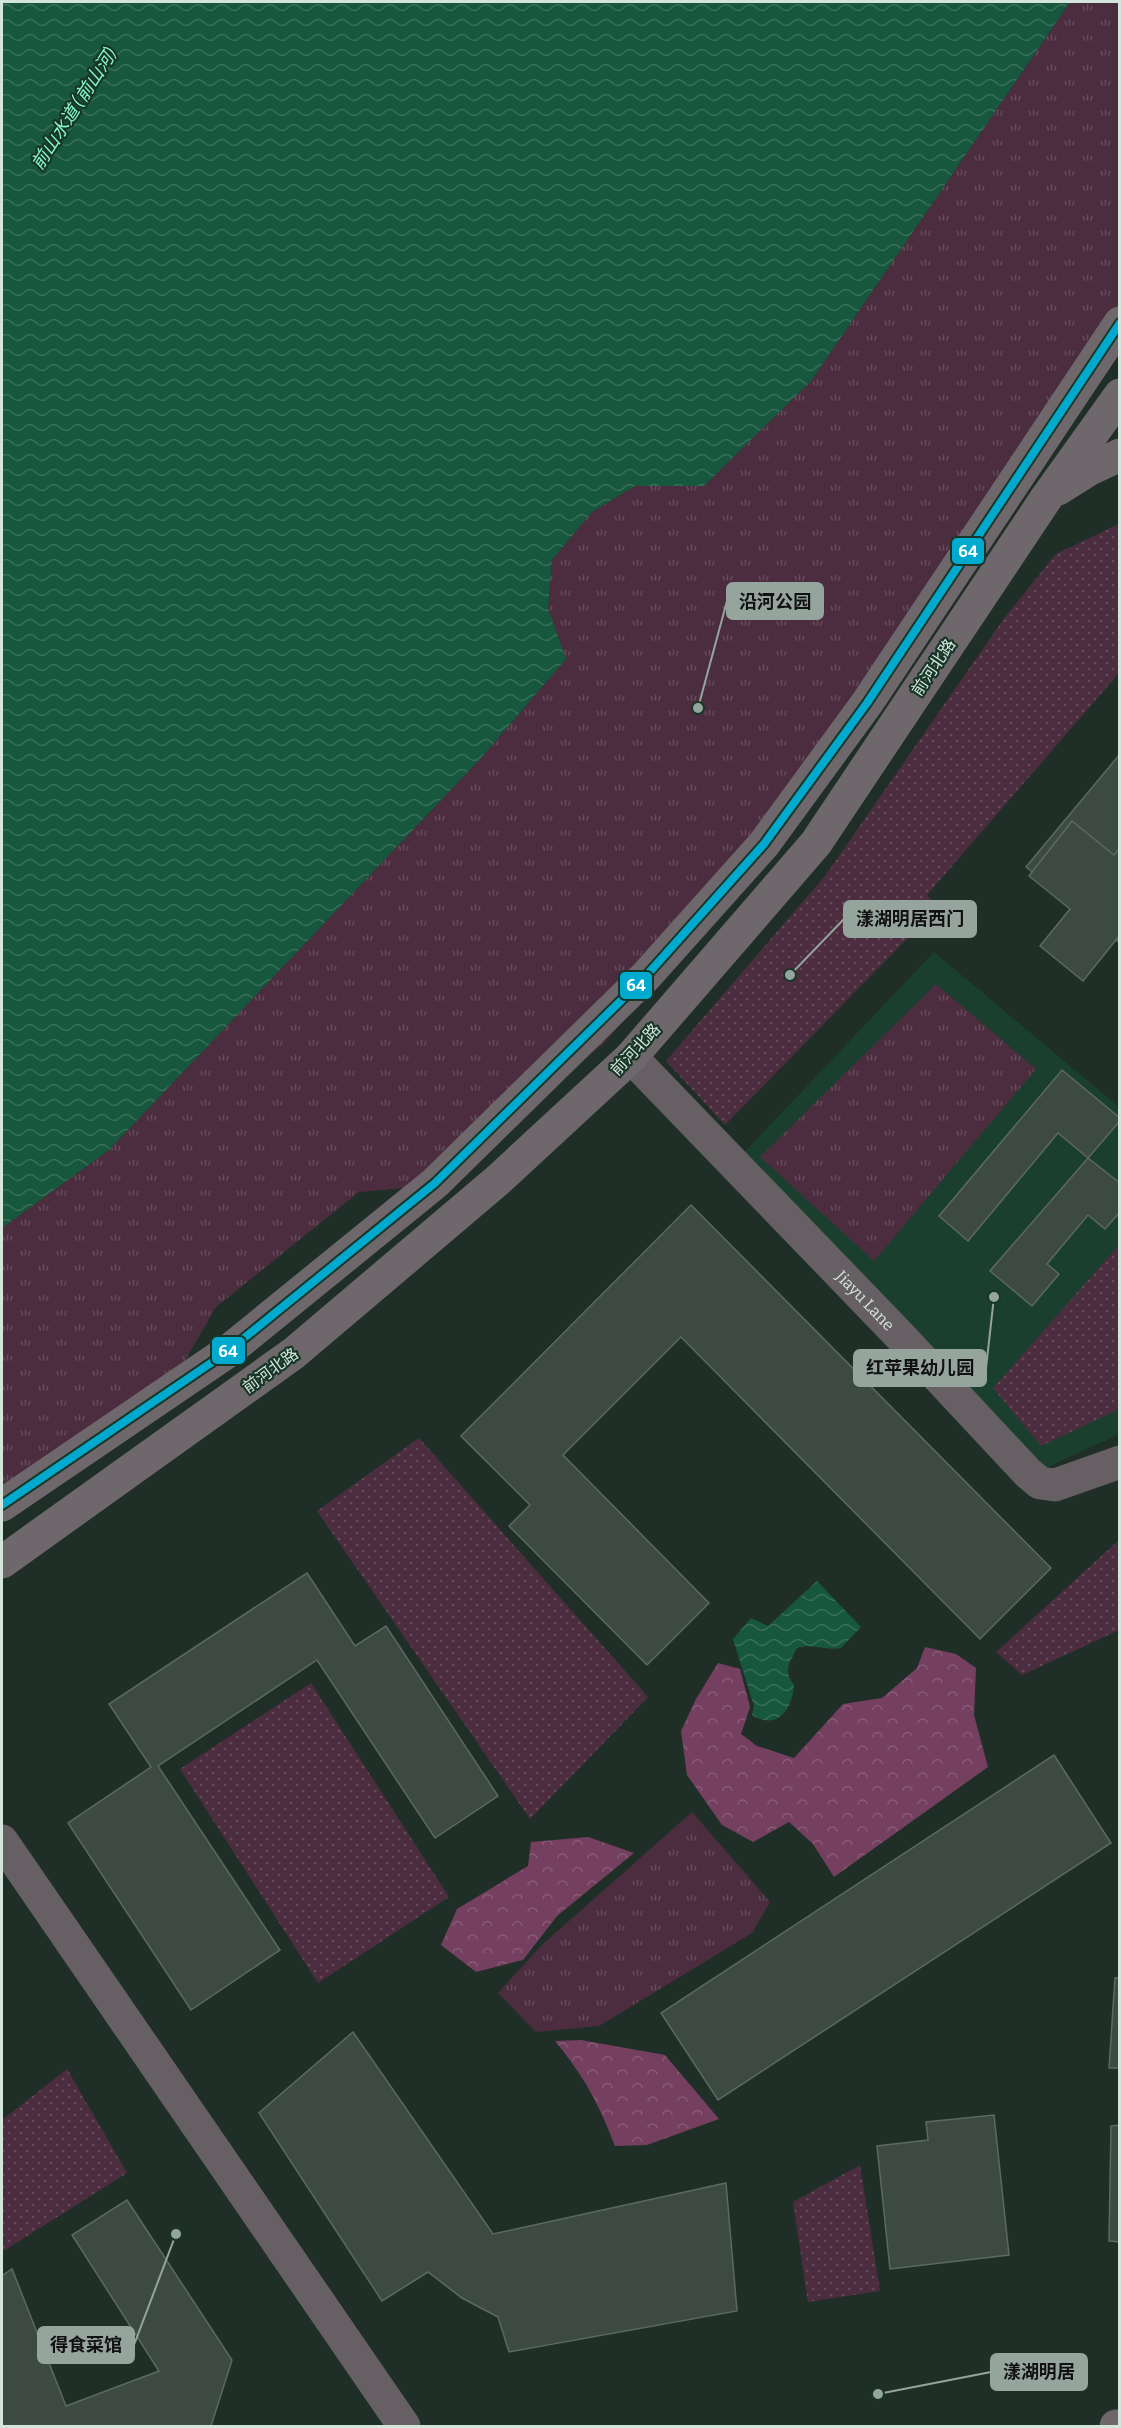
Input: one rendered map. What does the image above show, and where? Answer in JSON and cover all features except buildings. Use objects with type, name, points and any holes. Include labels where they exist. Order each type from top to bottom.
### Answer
[{"type":"main road","points":[[2,1505],[226,1352],[435,1182],[646,976],[764,844],[867,703],[1119,323]]},
{"type":"main road","points":[[1061,410],[1116,403]]},
{"type":"main road","name":"前河北路","points":[[2,1563],[294,1353],[498,1180],[631,1057],[816,843],[1047,497],[1116,403]]},
{"type":"main road","points":[[1047,497],[1090,469],[1119,455]]},
{"type":"street","name":"Jiayu Lane","points":[[631,1057],[1040,1483],[1055,1485],[1119,1462]]},
{"type":"street","points":[[2,1841],[404,2427]]},
{"type":"shaded area","points":[[934,952],[1119,1107],[1119,1434],[1037,1472],[737,1160]]},
{"type":"green space","points":[[1070,2],[1119,2],[1119,355],[793,823],[604,1043],[436,1185],[359,1192],[216,1307],[162,1400],[2,1509],[2,1228],[109,1150],[482,757],[566,659],[548,608],[552,560],[592,512],[635,486],[704,486],[811,381]]},
{"type":"green space","points":[[1119,524],[1119,673],[927,895],[937,908],[725,1125],[666,1061],[825,876],[1005,617],[1056,554]]},
{"type":"green space","points":[[936,984],[1036,1069],[874,1261],[760,1157]]},
{"type":"green space","points":[[1119,1245],[1119,1409],[1041,1446],[993,1388]]},
{"type":"green space","points":[[419,1438],[648,1697],[530,1819],[317,1511]]},
{"type":"green space","points":[[1119,1540],[1119,1630],[1022,1675],[996,1652]]},
{"type":"green space","points":[[925,1647],[956,1654],[976,1668],[974,1715],[988,1767],[834,1877],[813,1844],[789,1822],[753,1842],[722,1825],[687,1775],[681,1731],[696,1699],[718,1663],[740,1669],[750,1707],[741,1734],[757,1746],[794,1758],[843,1704],[882,1698],[917,1668]]},
{"type":"green space","points":[[311,1683],[449,1897],[318,1983],[180,1769]]},
{"type":"green space","points":[[692,1812],[770,1902],[752,1933],[599,2026],[536,2032],[498,1993],[543,1944]]},
{"type":"green space","points":[[588,1837],[634,1853],[557,1916],[523,1960],[476,1972],[441,1945],[457,1909],[528,1866],[531,1842]]},
{"type":"green space","points":[[581,2040],[665,2055],[719,2119],[647,2145],[615,2146],[590,2091],[555,2041]]},
{"type":"green space","points":[[67,2069],[127,2173],[2,2252],[2,2120]]},
{"type":"green space","points":[[860,2165],[880,2291],[808,2302],[793,2202]]},
{"type":"water","name":"前山水道 (前山河)","points":[[2,2],[1070,2],[811,381],[704,486],[635,486],[592,512],[552,560],[548,608],[566,659],[482,757],[109,1150],[2,1228]]},
{"type":"water","points":[[817,1581],[861,1627],[841,1648],[808,1646],[797,1648],[788,1667],[789,1676],[794,1685],[787,1709],[776,1719],[761,1719],[752,1715],[754,1706],[733,1639],[751,1618],[768,1626]]},
{"type":"transit line","name":"64","points":[[2,1505],[227,1352],[435,1183],[646,976],[764,844],[867,703],[1120,323]]},
{"type":"place","name":"沿河公园","points":[[698,708]]},
{"type":"place","name":"漾湖明居西门","points":[[790,975]]},
{"type":"place","name":"红苹果幼儿园","points":[[994,1297]]},
{"type":"place","name":"得食菜馆","points":[[176,2234]]},
{"type":"place","name":"漾湖明居","points":[[878,2394]]}]
